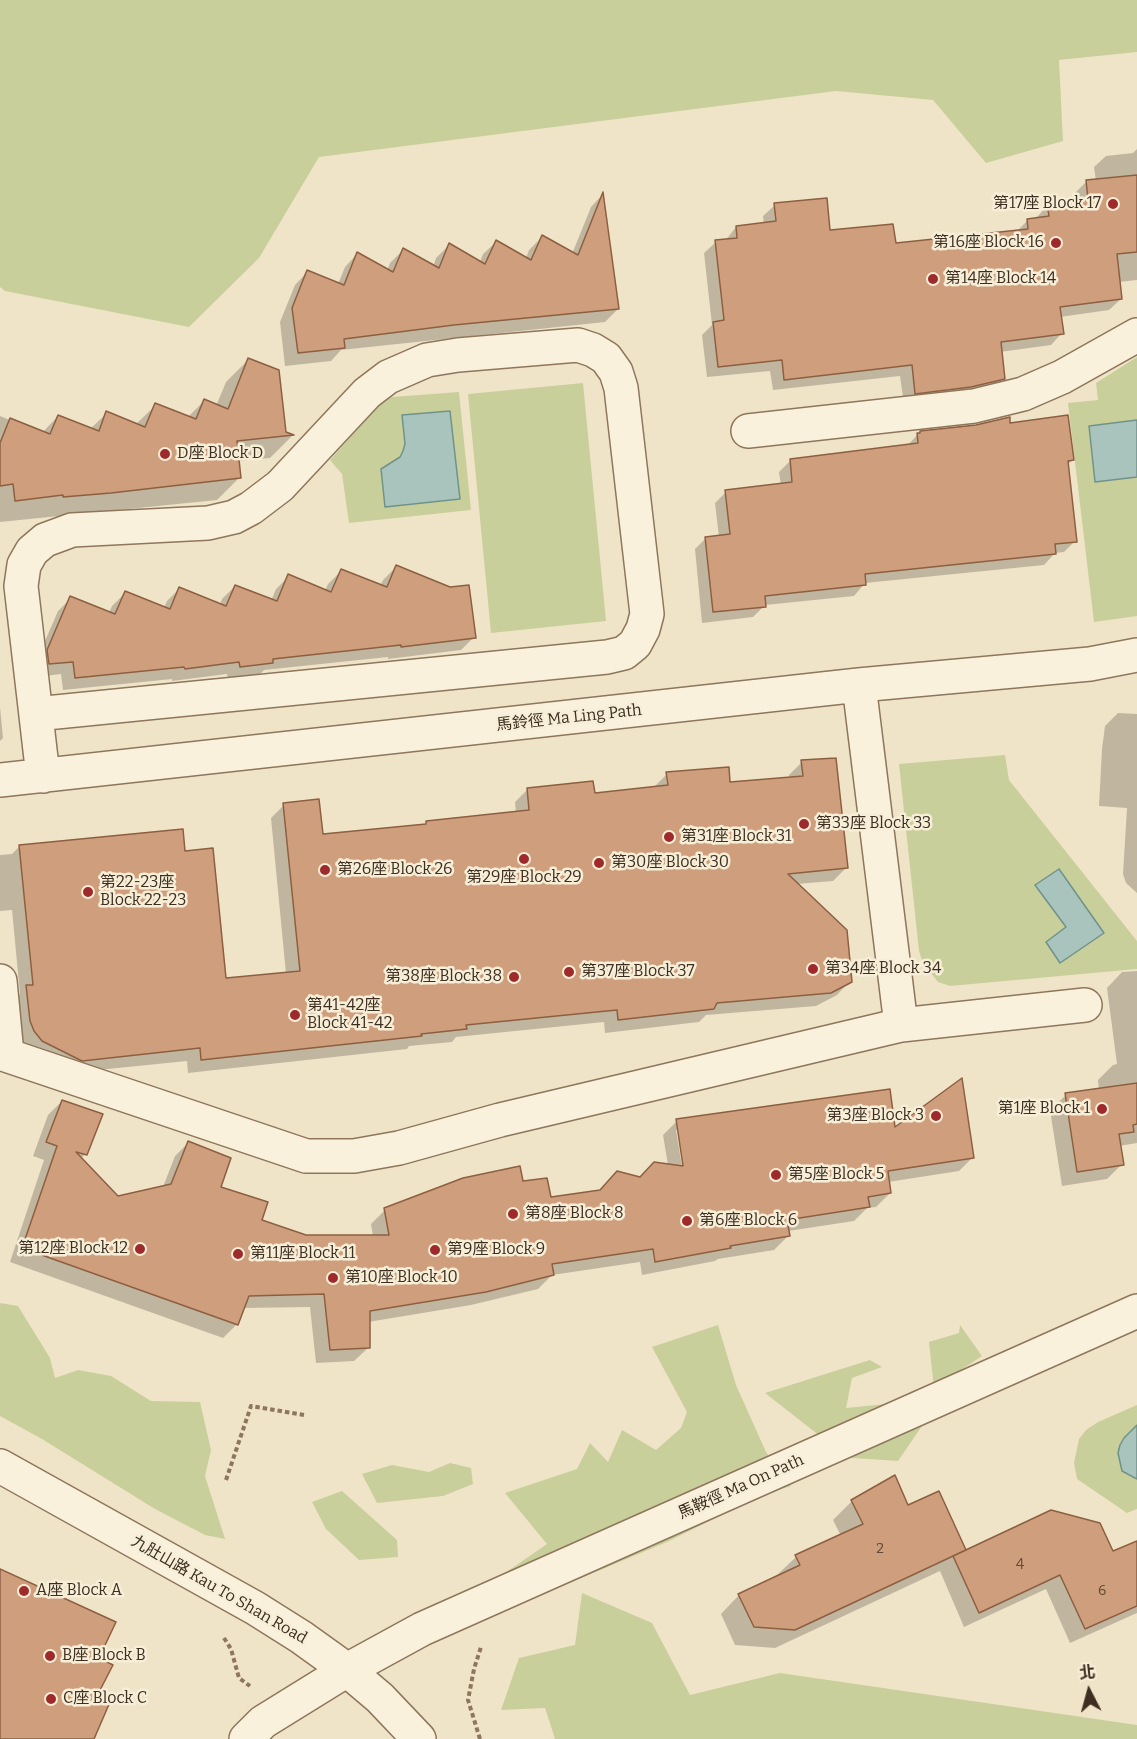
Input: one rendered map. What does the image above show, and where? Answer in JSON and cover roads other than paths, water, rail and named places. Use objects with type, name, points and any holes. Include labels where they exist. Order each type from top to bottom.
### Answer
[{"type":"street","points":[[748,431],[974,406],[1023,394],[1062,377],[1137,335]]},
{"type":"street","points":[[36,714],[607,657],[624,652],[635,644],[643,629],[647,614],[621,388],[616,372],[606,358],[578,345],[458,355],[427,360],[388,377],[367,393],[280,486],[251,508],[234,517],[208,523],[72,530],[45,540],[32,551],[24,565],[21,586],[43,776]]},
{"type":"street","name":"馬鈴徑 Ma Ling Path","points":[[0,780],[859,685],[1090,664],[1137,656]]},
{"type":"street","points":[[859,685],[901,1024]]},
{"type":"street","points":[[0,981],[3,1054],[306,1156],[354,1156],[399,1148],[511,1118],[901,1024],[1085,1005]]},
{"type":"street","name":"馬鞍徑 Ma On Path","points":[[246,1739],[263,1722],[347,1670],[422,1629],[1137,1311]]},
{"type":"street","name":"九肚山路 Kau To Shan Road","points":[[0,1466],[255,1608],[302,1637],[380,1698],[419,1739]]},
{"type":"water","points":[[450,411],[460,499],[385,507],[381,469],[400,457],[403,451],[405,444],[402,415]]},
{"type":"water","points":[[1137,420],[1137,477],[1095,482],[1089,426]]},
{"type":"water","points":[[1059,869],[1104,933],[1060,963],[1046,942],[1066,927],[1035,885]]},
{"type":"water","points":[[1137,1425],[1137,1479],[1122,1471],[1118,1453],[1124,1438]]},
{"type":"place","name":"第17座 Block 17","points":[[1113,204]]},
{"type":"place","name":"第16座 Block 16","points":[[1056,243]]},
{"type":"place","name":"第14座 Block 14","points":[[933,279]]},
{"type":"place","name":"D座 Block D","points":[[165,454]]},
{"type":"place","name":"第33座 Block 33","points":[[804,824]]},
{"type":"place","name":"第31座 Block 31","points":[[669,837]]},
{"type":"place","name":"第29座 Block 29","points":[[524,859]]},
{"type":"place","name":"第30座 Block 30","points":[[599,863]]},
{"type":"place","name":"第26座 Block 26","points":[[325,870]]},
{"type":"place","name":"第22-23座 Block 22-23","points":[[88,892]]},
{"type":"place","name":"第34座 Block 34","points":[[813,969]]},
{"type":"place","name":"第37座 Block 37","points":[[569,972]]},
{"type":"place","name":"第38座 Block 38","points":[[514,977]]},
{"type":"place","name":"第41-42座 Block 41-42","points":[[295,1015]]},
{"type":"place","name":"第1座 Block 1","points":[[1102,1109]]},
{"type":"place","name":"第3座 Block 3","points":[[936,1116]]},
{"type":"place","name":"第5座 Block 5","points":[[776,1175]]},
{"type":"place","name":"第8座 Block 8","points":[[513,1214]]},
{"type":"place","name":"第6座 Block 6","points":[[687,1221]]},
{"type":"place","name":"第12座 Block 12","points":[[140,1249]]},
{"type":"place","name":"第9座 Block 9","points":[[435,1250]]},
{"type":"place","name":"第11座 Block 11","points":[[238,1254]]},
{"type":"place","name":"第10座 Block 10","points":[[333,1278]]},
{"type":"place","name":"A座 Block A","points":[[24,1591]]},
{"type":"place","name":"B座 Block B","points":[[50,1656]]},
{"type":"place","name":"C座 Block C","points":[[51,1699]]}]
